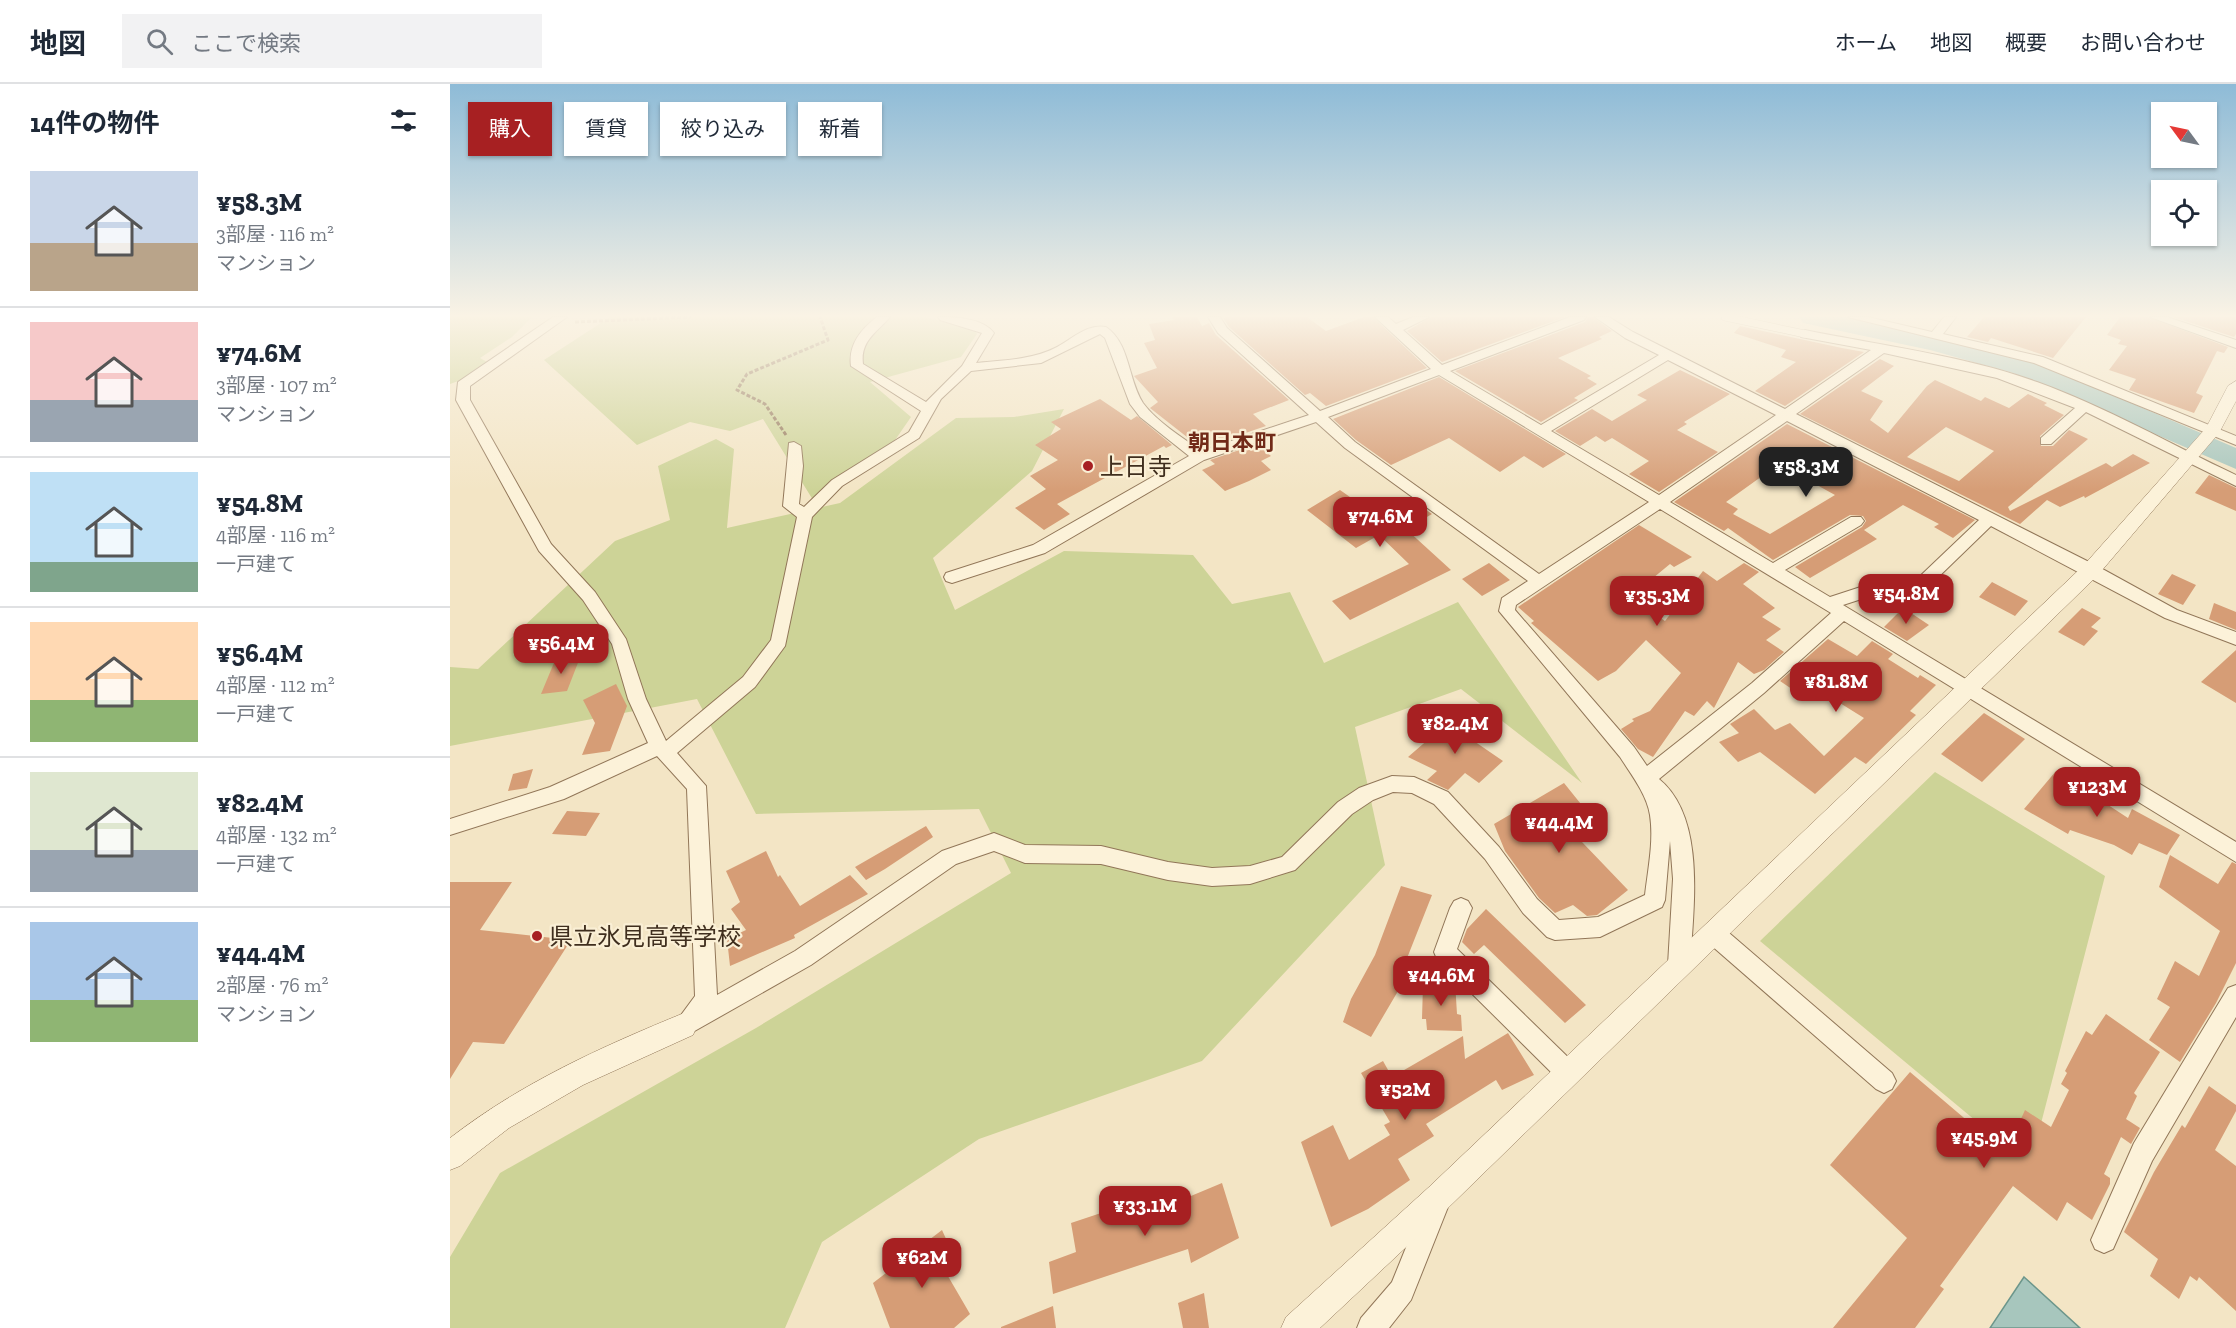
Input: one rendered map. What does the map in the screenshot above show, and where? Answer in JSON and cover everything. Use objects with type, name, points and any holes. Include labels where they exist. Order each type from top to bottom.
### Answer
[{"type":"street","points":[[476,375],[462,385],[463,400],[545,547],[589,596],[620,643],[637,699],[662,749],[696,786],[706,1000],[684,1026]]},
{"type":"street","points":[[872,375],[929,410]]},
{"type":"street","points":[[450,827],[518,809],[662,749],[748,682],[779,642],[805,514],[837,483],[914,435],[936,397],[960,375]]},
{"type":"street","points":[[1126,375],[1135,401],[1145,414],[1199,457]]},
{"type":"street","points":[[1273,375],[1359,452],[1540,582]]},
{"type":"street","points":[[952,577],[1039,549],[1199,457],[1319,416],[1427,375]]},
{"type":"street","points":[[1448,375],[1967,687],[2236,853]]},
{"type":"street","points":[[1541,431],[1634,375]]},
{"type":"street","points":[[1708,375],[2091,570],[2171,614],[2236,639]]},
{"type":"street","points":[[450,1156],[499,1118],[573,1075],[684,1026],[803,958],[889,896],[949,858],[994,842],[1025,854],[1101,855],[1168,871],[1212,877],[1250,874],[1288,864],[1345,808],[1366,794],[1392,784],[1414,785],[1441,798],[1492,852],[1530,906],[1555,930],[1600,927],[1655,900],[1660,853],[1660,814],[1645,779],[1627,752],[1506,611],[1508,602],[1658,503],[1843,375]]},
{"type":"street","points":[[2004,375],[2084,407],[2236,481]]},
{"type":"street","points":[[2074,375],[2236,441]]},
{"type":"street","points":[[1297,1328],[1439,1197],[2091,570],[2211,432],[2236,386]]},
{"type":"street","points":[[2046,441],[2084,407]]},
{"type":"street","points":[[794,446],[796,466],[791,506],[805,514]]},
{"type":"street","points":[[1645,779],[1758,688],[1835,609],[1879,587],[1921,584],[1990,518]]},
{"type":"street","points":[[1772,571],[1856,521]]},
{"type":"street","points":[[1645,779],[1664,796],[1679,830],[1683,863],[1679,965]]},
{"type":"street","points":[[1461,908],[1445,952],[1568,1073]]},
{"type":"street","points":[[1713,933],[1884,1081]]},
{"type":"street","points":[[2104,1240],[2143,1152],[2236,996]]},
{"type":"street","points":[[1371,1328],[1402,1291],[1439,1197]]},
{"type":"path","points":[[746,375],[737,390],[765,404],[794,446]]},
{"type":"green space","points":[[450,375],[468,375],[461,380],[450,384]]},
{"type":"green space","points":[[560,375],[895,375],[870,382],[911,417],[893,443],[813,500],[763,419],[730,431],[690,422],[637,445]]},
{"type":"green space","points":[[1064,409],[1032,471],[933,558],[955,610],[1064,551],[1193,555],[1232,604],[1290,592],[1324,663],[1458,602],[1582,783],[1461,689],[1355,727],[1385,865],[1202,1061],[979,1139],[822,1242],[785,1328],[450,1328],[450,1257],[500,1173],[756,1028],[1011,873],[979,809],[756,814],[697,699],[450,746],[450,667],[478,669],[615,541],[670,520],[658,466],[716,439],[734,449],[727,528],[840,503],[956,418],[1014,417]]},
{"type":"green space","points":[[1935,772],[2105,876],[2030,1166],[1760,941]]},
{"type":"water","points":[[2024,1277],[2080,1328],[1990,1328]]},
{"type":"building","points":[[1261,375],[1289,400],[1253,414],[1266,426],[1201,448],[1150,408],[1158,402],[1134,376]]},
{"type":"building","points":[[1283,375],[1408,375],[1326,406],[1310,393],[1305,395]]},
{"type":"building","points":[[1462,375],[1591,376],[1587,378],[1597,384],[1574,398],[1578,400],[1541,422]]},
{"type":"building","points":[[1671,375],[1691,375],[1730,394],[1684,422],[1687,424],[1677,430],[1718,452],[1659,492],[1629,474],[1649,461],[1612,438],[1605,442],[1596,436],[1580,446],[1555,431],[1592,409],[1612,421],[1647,400],[1637,395]]},
{"type":"building","points":[[1778,375],[1830,375],[1785,406],[1755,391]]},
{"type":"building","points":[[1857,375],[1882,375],[1861,391],[1883,401],[1870,420],[1888,433],[1927,386],[1935,380],[1981,401],[1985,397],[2009,408],[2028,394],[2064,415],[2040,436],[2041,446],[2053,446],[2069,430],[2088,439],[2008,507],[2010,511],[2106,463],[2112,467],[2133,454],[2150,463],[2085,498],[2084,496],[2060,507],[2047,500],[2020,524],[1800,414]],"holes":[[[1946,427],[1994,451],[1959,481],[1907,457]]]},
{"type":"building","points":[[2124,375],[2205,375],[2196,393],[2203,396],[2194,413],[2129,390],[2136,379]]},
{"type":"building","points":[[1439,377],[1566,454],[1543,468],[1524,456],[1500,472],[1449,438],[1391,465],[1356,440],[1333,419]]},
{"type":"building","points":[[1100,399],[1131,420],[1137,416],[1172,445],[1166,448],[1164,446],[1057,504],[1070,514],[1044,530],[1015,508],[1046,489],[1030,476],[1058,460],[1035,445],[1061,429],[1051,422]]},
{"type":"building","points":[[1787,424],[1975,520],[1953,538],[1934,527],[1939,524],[1903,505],[1864,530],[1877,539],[1810,578],[1795,567],[1862,527],[1866,521],[1863,516],[1850,515],[1773,560],[1728,528],[1724,531],[1674,502]],"holes":[[[1779,464],[1835,495],[1770,534],[1733,514],[1738,509],[1726,502]]]},
{"type":"building","points":[[1257,444],[1271,456],[1261,461],[1271,470],[1249,481],[1225,491],[1202,470],[1215,464],[1210,460]]},
{"type":"building","points":[[2209,475],[2236,488],[2236,511],[2195,493]]},
{"type":"building","points":[[1340,490],[1360,504],[1372,498],[1394,515],[1416,503],[1432,514],[1406,529],[1451,570],[1350,620],[1332,601],[1409,564],[1379,535],[1356,548],[1307,510]]},
{"type":"building","points":[[1639,525],[1692,557],[1674,567],[1670,564],[1630,597],[1665,621],[1703,571],[1717,581],[1744,563],[1759,572],[1743,584],[1775,608],[1762,617],[1781,629],[1766,640],[1784,652],[1764,670],[1754,674],[1738,662],[1714,708],[1707,701],[1694,716],[1685,711],[1653,757],[1638,749],[1621,729],[1634,721],[1632,719],[1650,711],[1681,673],[1646,640],[1616,671],[1598,681],[1531,623],[1534,621],[1518,607]]},
{"type":"building","points":[[1489,563],[1510,580],[1482,596],[1462,579]]},
{"type":"building","points":[[2172,574],[2196,585],[2183,605],[2158,594]]},
{"type":"building","points":[[1992,582],[2028,601],[2015,616],[1979,597]]},
{"type":"building","points":[[2214,603],[2236,612],[2236,630],[2209,619]]},
{"type":"building","points":[[2082,608],[2101,618],[2091,627],[2098,631],[2084,646],[2058,632]]},
{"type":"building","points":[[1901,610],[1909,615],[1911,613],[1929,625],[1907,641],[1884,627]]},
{"type":"building","points":[[1828,639],[1857,656],[1872,641],[1893,654],[1888,659],[1918,678],[1920,675],[1936,685],[1910,711],[1916,715],[1866,764],[1855,757],[1815,794],[1760,752],[1738,762],[1719,742],[1739,733],[1730,724],[1754,709],[1775,730],[1790,723],[1824,756],[1864,718],[1819,690],[1808,700],[1780,681]]},
{"type":"building","points":[[2236,650],[2236,703],[2201,682]]},
{"type":"building","points":[[581,655],[567,691],[541,694],[556,658]]},
{"type":"building","points":[[616,684],[627,706],[610,751],[582,755],[595,723],[583,700]]},
{"type":"building","points":[[1984,713],[2025,739],[1982,782],[1941,754]]},
{"type":"building","points":[[1453,718],[1477,729],[1468,737],[1503,761],[1479,783],[1465,773],[1448,790],[1427,780],[1437,771],[1408,757]]},
{"type":"building","points":[[533,769],[527,788],[508,791],[513,774]]},
{"type":"building","points":[[2056,771],[2128,818],[2132,809],[2180,835],[2167,855],[2139,843],[2132,855],[2114,845],[2070,830],[2068,834],[2024,809]]},
{"type":"building","points":[[1564,783],[1597,824],[1582,842],[1628,890],[1597,915],[1587,916],[1573,905],[1555,913],[1539,898],[1505,851],[1494,824]]},
{"type":"building","points":[[567,811],[600,813],[586,836],[552,834]]},
{"type":"building","points":[[926,826],[933,837],[866,880],[855,867]]},
{"type":"building","points":[[766,851],[778,877],[780,875],[800,906],[850,875],[868,894],[794,935],[795,938],[730,966],[727,939],[746,930],[731,909],[740,902],[726,871]]},
{"type":"building","points":[[2170,855],[2218,884],[2232,862],[2236,864],[2236,963],[2216,1003],[2180,1062],[2149,1040],[2170,1007],[2157,999],[2175,961],[2199,976],[2220,931],[2159,887]]},
{"type":"building","points":[[450,882],[512,882],[480,930],[571,940],[504,1044],[473,1042],[450,1079]]},
{"type":"building","points":[[1401,886],[1432,895],[1396,986],[1401,986],[1371,1037],[1343,1022],[1351,999],[1375,955]]},
{"type":"building","points":[[1486,909],[1586,1005],[1565,1023],[1484,945],[1474,954],[1462,942],[1467,929]]},
{"type":"building","points":[[1455,982],[1457,1014],[1461,1015],[1462,1031],[1427,1030],[1426,1019],[1422,1019],[1423,985]]},
{"type":"building","points":[[2106,1014],[2160,1052],[2134,1093],[2137,1096],[2126,1119],[2140,1128],[2131,1144],[2121,1137],[2104,1174],[2110,1178],[2110,1184],[2092,1220],[2067,1202],[2057,1221],[2013,1186],[1940,1286],[1944,1289],[1915,1328],[1833,1328],[1907,1238],[1830,1165],[1910,1072],[1990,1140],[2004,1120],[2016,1130],[2025,1110],[2051,1127],[2069,1090],[2061,1084],[2067,1073],[2065,1071],[2086,1031],[2092,1035]]},
{"type":"building","points":[[1508,1033],[1534,1075],[1502,1090],[1496,1080],[1426,1124],[1434,1136],[1398,1159],[1410,1180],[1368,1209],[1331,1227],[1301,1142],[1333,1125],[1349,1160],[1390,1135],[1384,1125],[1390,1122],[1361,1073],[1383,1061],[1392,1077],[1463,1036],[1465,1059]]},
{"type":"building","points":[[2209,1086],[2236,1105],[2236,1111],[2215,1150],[2236,1166],[2236,1311],[2199,1277],[2197,1281],[2190,1276],[2179,1299],[2150,1276],[2158,1259],[2124,1232],[2154,1172],[2182,1125],[2185,1128]]},
{"type":"building","points":[[1222,1183],[1239,1238],[1191,1263],[1188,1249],[1053,1294],[1049,1262],[1076,1252],[1071,1223],[1152,1196],[1155,1211]]},
{"type":"building","points":[[942,1230],[957,1263],[945,1271],[970,1314],[954,1328],[890,1328],[873,1283]]},
{"type":"building","points":[[1204,1293],[1209,1328],[1183,1328],[1178,1303]]},
{"type":"building","points":[[1053,1306],[1056,1328],[1001,1328],[1001,1327]]},
{"type":"waterway","points":[[2042,375],[2236,459]]},
{"type":"place","name":"上日寺","points":[[1088,466]]},
{"type":"place","name":"県立氷見高等学校","points":[[537,936]]},
{"type":"district","name":"朝日本町","points":[[1232,442]]}]
